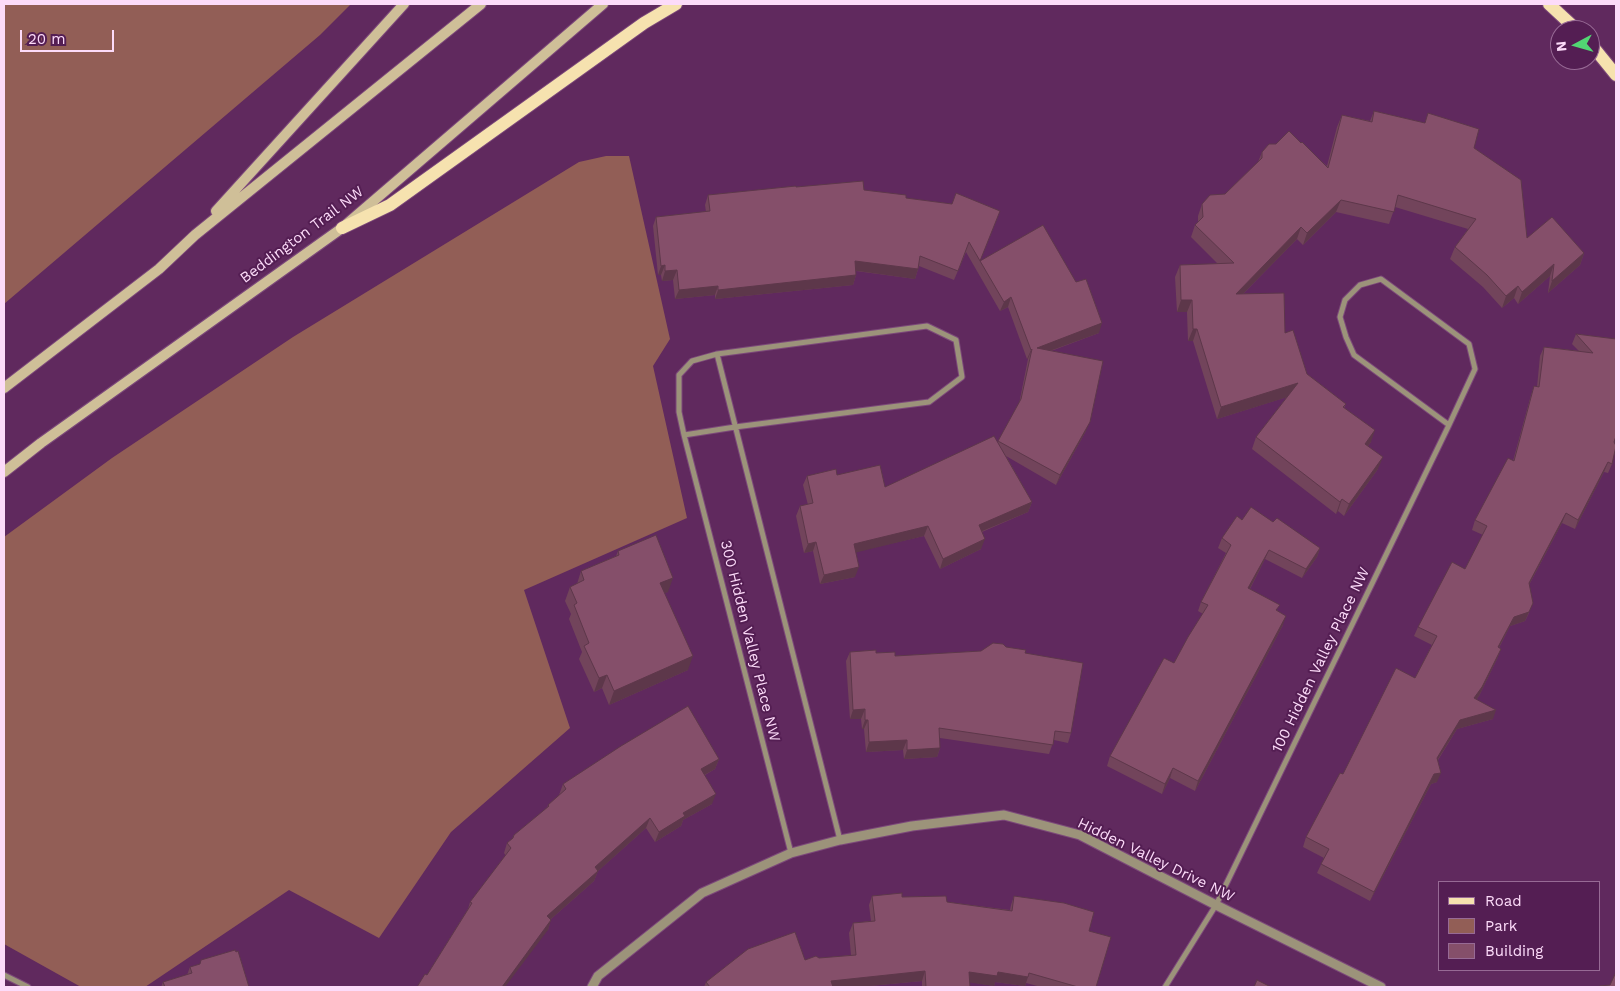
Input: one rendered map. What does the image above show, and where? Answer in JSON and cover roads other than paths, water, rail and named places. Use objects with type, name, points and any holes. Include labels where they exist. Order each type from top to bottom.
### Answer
[{"type":"main road","points":[[4,388],[159,269],[195,234],[404,4]]},
{"type":"main road","points":[[195,234],[481,4]]},
{"type":"main road","name":"Beddington Trail NW","points":[[4,472],[41,443],[342,228],[603,4]]},
{"type":"main road","points":[[342,228],[390,205],[644,24],[676,4]]},
{"type":"main road","points":[[1549,4],[1566,20]]},
{"type":"main road","points":[[1600,55],[1616,75]]},
{"type":"street","name":"100 Hidden Valley Place NW","points":[[1165,987],[1216,905],[1449,425],[1475,370],[1469,344],[1381,279],[1360,285],[1344,300],[1340,318],[1354,355],[1449,425]]},
{"type":"street","name":"300 Hidden Valley Place NW","points":[[684,435],[929,402],[962,377],[956,340],[927,326],[717,354],[692,361],[679,375],[679,412],[684,435],[791,854]]},
{"type":"street","points":[[717,354],[840,840]]},
{"type":"street","name":"Hidden Valley Drive NW","points":[[592,987],[598,976],[702,893],[791,854],[840,840],[912,826],[1004,815],[1080,834],[1216,905],[1381,987]]},
{"type":"street","points":[[4,975],[28,987]]}]
